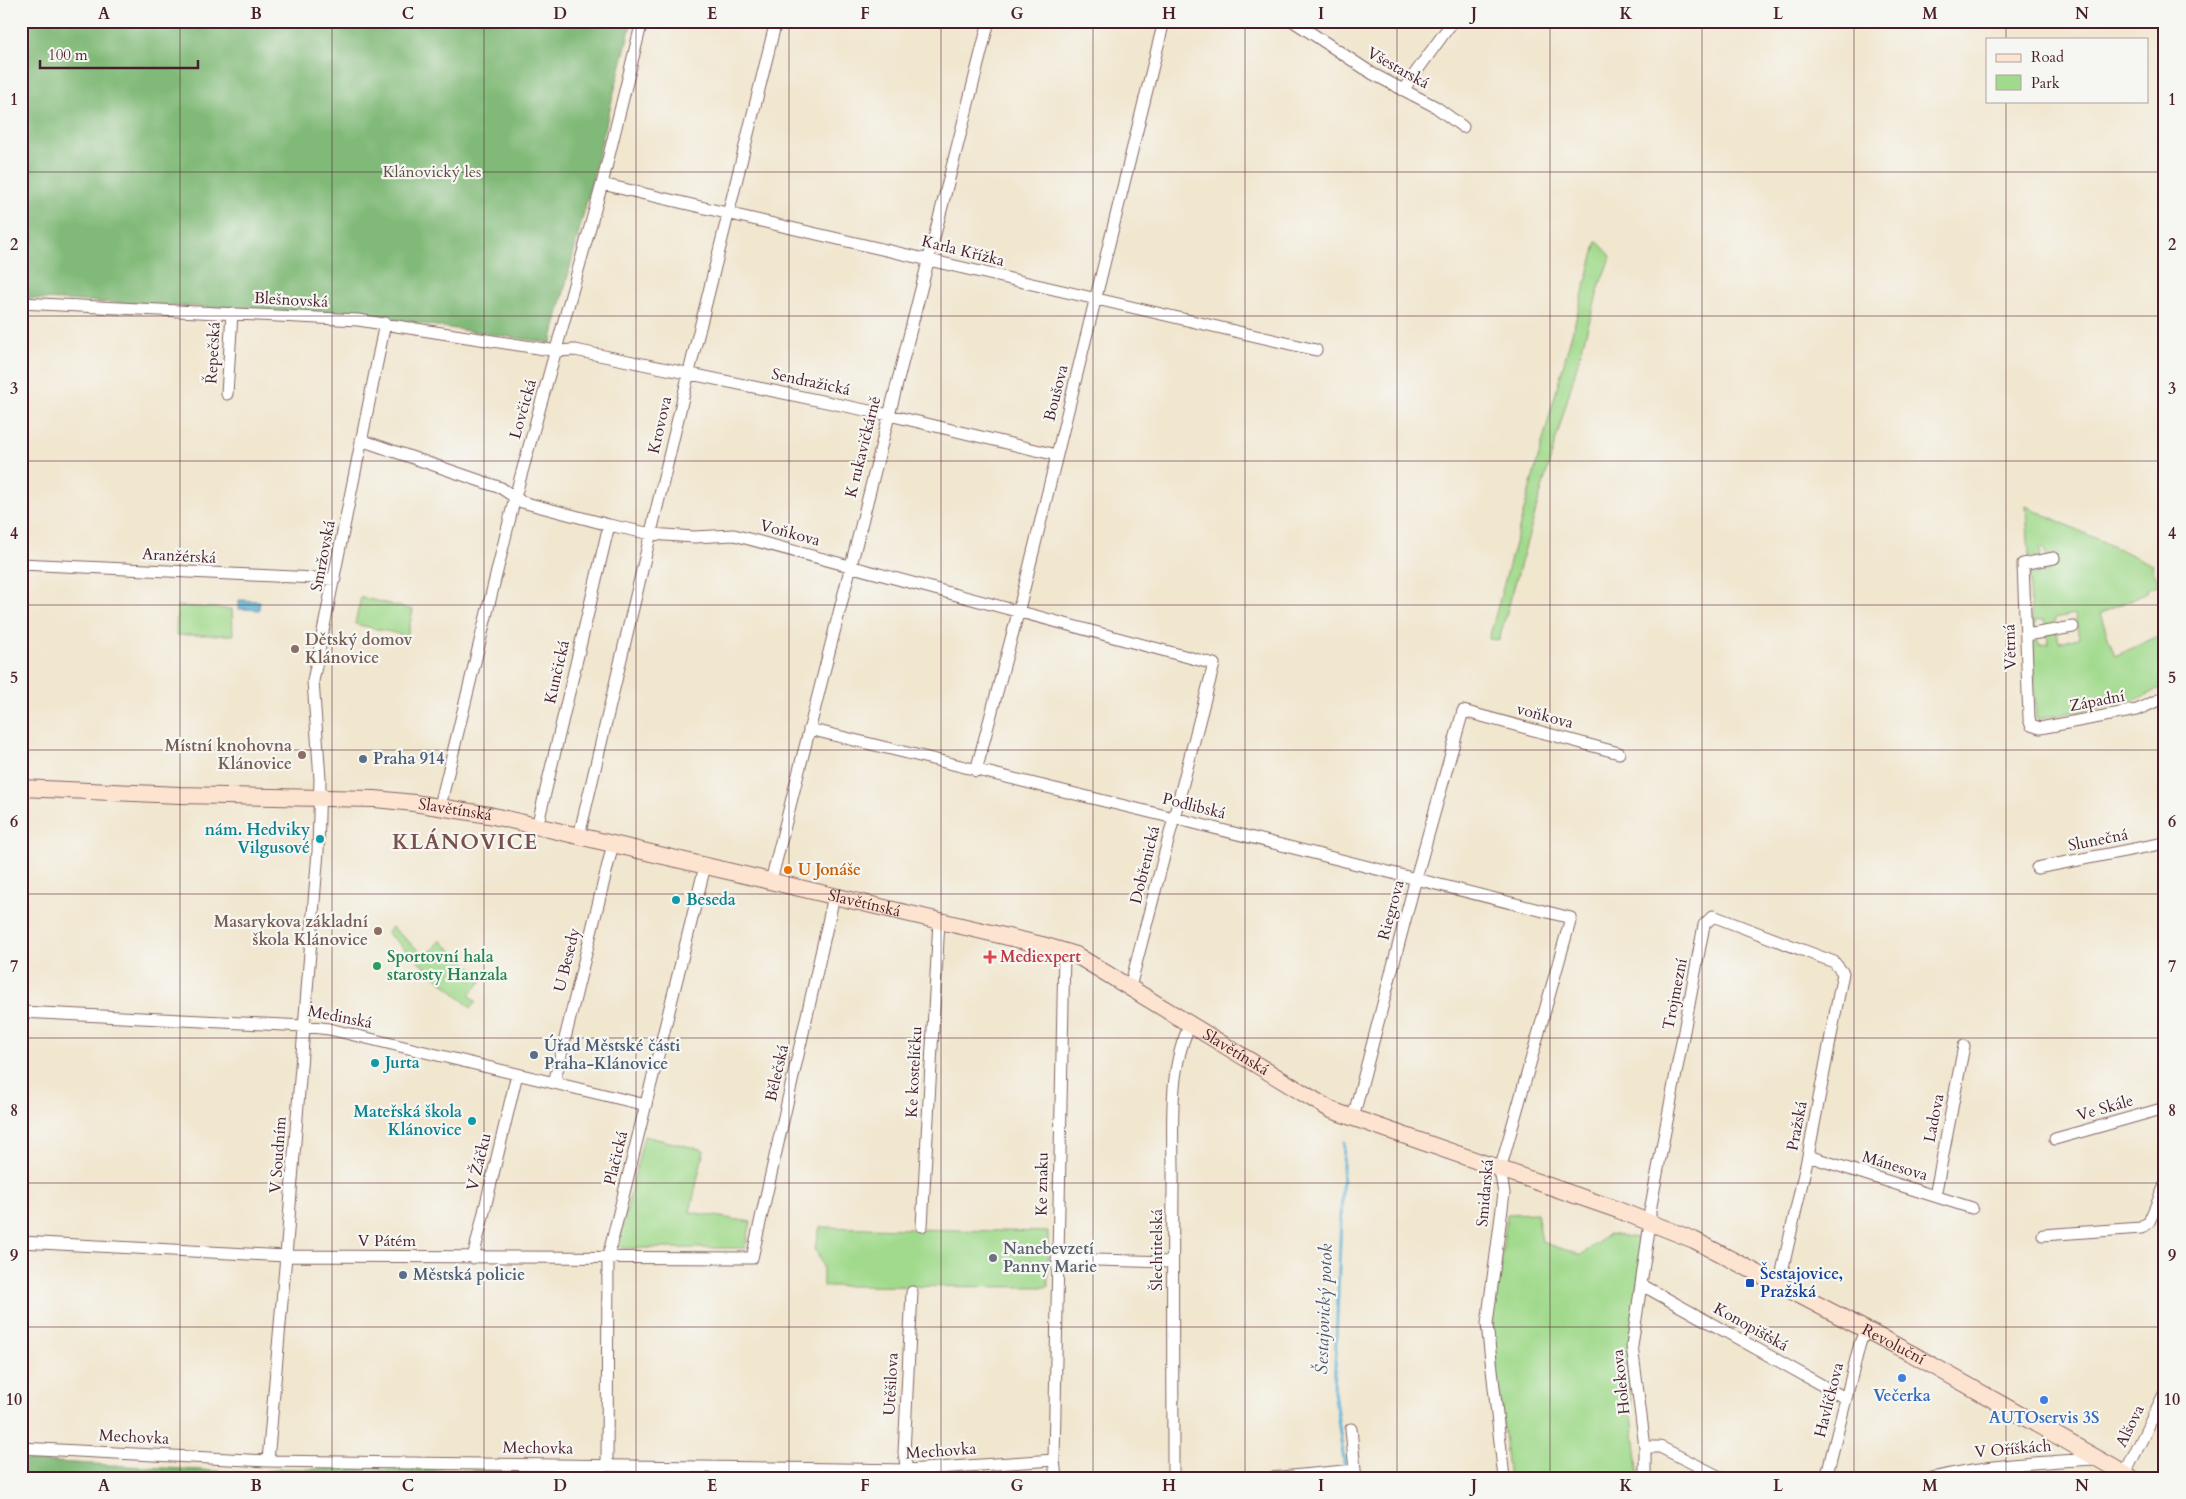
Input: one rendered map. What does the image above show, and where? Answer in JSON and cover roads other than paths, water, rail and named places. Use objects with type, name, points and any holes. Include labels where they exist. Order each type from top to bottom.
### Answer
[{"type":"street","name":"Lovčická","points":[[440,806],[515,497],[602,184],[642,21]]},
{"type":"street","name":"Krovova","points":[[579,836],[689,373],[776,21]]},
{"type":"street","name":"K rukavičkárně","points":[[771,881],[989,21]]},
{"type":"street","name":"Boušova","points":[[976,771],[1018,613],[1164,21]]},
{"type":"street","name":"Všestarská","points":[[1293,21],[1307,25],[1372,74],[1436,107],[1463,127]]},
{"type":"street","points":[[1403,90],[1453,21]]},
{"type":"street","name":"Karla Křížka","points":[[602,184],[1316,350]]},
{"type":"street","name":"Blešnovská","points":[[21,303],[385,322],[557,351]]},
{"type":"street","name":"Řepečská","points":[[227,394],[232,313]]},
{"type":"street","name":"Smržovská","points":[[318,851],[320,798],[313,681],[335,579],[385,322]]},
{"type":"street","name":"Sendražická","points":[[557,351],[575,350],[889,414],[1057,455]]},
{"type":"street","name":"Voňkova","points":[[361,440],[501,488],[522,502],[651,534],[694,537],[734,535],[1018,613],[1214,664]]},
{"type":"street","name":"Kunčická","points":[[537,827],[609,524]]},
{"type":"street","name":"Větrná","points":[[2034,727],[2029,718],[2023,564],[2054,558]]},
{"type":"street","name":"Aranžérská","points":[[21,564],[335,579]]},
{"type":"street","points":[[2026,635],[2073,627]]},
{"type":"street","name":"Dobřenická","points":[[1130,987],[1214,664]]},
{"type":"street","name":"Západní","points":[[2034,727],[2040,728],[2137,710],[2165,697]]},
{"type":"street","name":"voňkova","points":[[1462,711],[1619,753]]},
{"type":"street","name":"Riegrova","points":[[1353,1118],[1462,711]]},
{"type":"street","name":"Podlibská","points":[[809,729],[1416,878],[1570,918]]},
{"type":"street","name":"Slavětínská","points":[[21,788],[179,795],[375,799],[440,806],[579,836],[1064,951],[1076,955],[1130,987],[1331,1110],[1650,1223]]},
{"type":"street","name":"Slunečná","points":[[2037,868],[2165,843]]},
{"type":"street","name":"U Besedy","points":[[554,1083],[613,844]]},
{"type":"street","name":"V Soudním","points":[[268,1461],[318,851]]},
{"type":"street","name":"Plačická","points":[[607,1465],[608,1257],[705,866]]},
{"type":"street","name":"Bělečská","points":[[752,1258],[834,896]]},
{"type":"street","name":"Trojmezní","points":[[1650,1223],[1650,1211],[1704,925],[1713,916],[1834,962],[1843,973]]},
{"type":"street","name":"Smidarská","points":[[1504,1478],[1487,1324],[1504,1193],[1500,1170],[1570,918]]},
{"type":"street","name":"Ke kostelíčku","points":[[922,1226],[939,921]]},
{"type":"street","name":"Ke znaku","points":[[1056,1478],[1054,1460],[1057,1258],[1064,951]]},
{"type":"street","name":"Pražská","points":[[1779,1285],[1808,1156],[1843,973]]},
{"type":"street","name":"Medinská","points":[[21,1012],[304,1026],[329,1029],[646,1105]]},
{"type":"street","name":"Šlechtitelská","points":[[1173,1478],[1172,1262],[1174,1090],[1183,1040],[1190,1025]]},
{"type":"street","name":"Ladova","points":[[1935,1196],[1964,1046]]},
{"type":"street","name":"V Žáčku","points":[[473,1258],[517,1074]]},
{"type":"street","name":"Ve Skále","points":[[2055,1139],[2165,1108]]},
{"type":"street","name":"Mánesova","points":[[1808,1156],[1972,1208]]},
{"type":"street","points":[[2043,1235],[2141,1228],[2149,1222],[2165,1185]]},
{"type":"street","name":"Revoluční","points":[[1650,1223],[1694,1240],[1914,1355],[2128,1476]]},
{"type":"street","name":"Holekova","points":[[1645,1478],[1645,1447],[1632,1346],[1650,1223]]},
{"type":"street","name":"V Pátém","points":[[21,1242],[286,1256],[752,1258]]},
{"type":"street","points":[[1057,1258],[1172,1262]]},
{"type":"street","name":"Konopišťská","points":[[1642,1285],[1845,1398]]},
{"type":"street","name":"Utěšilova","points":[[908,1474],[904,1453],[912,1292]]},
{"type":"street","name":"Havlíčkova","points":[[1826,1478],[1845,1398],[1860,1343],[1866,1331]]},
{"type":"street","name":"Alšova","points":[[2128,1476],[2165,1392]]},
{"type":"street","points":[[1271,1478],[1349,1472],[1351,1429]]},
{"type":"street","points":[[1645,1447],[1660,1447],[1722,1478]]},
{"type":"street","name":"Mechovka","points":[[21,1448],[268,1461],[607,1465],[908,1474],[1054,1460]]},
{"type":"street","name":"V Oříškách","points":[[1932,1478],[2015,1463],[2098,1459]]},
{"type":"water","points":[[239,600],[260,601],[259,610],[239,609]]},
{"type":"waterway","name":"Šestajovický potok","points":[[1344,1142],[1334,1392],[1345,1468]]},
{"type":"place","name":"Dětský domov Klánovice","points":[[295,649]]},
{"type":"place","name":"Místní knohovna Klánovice","points":[[302,755]]},
{"type":"place","name":"Praha 914","points":[[363,759]]},
{"type":"place","name":"nám. Hedviky Vilgusové","points":[[320,839]]},
{"type":"place","name":"U Jonáše","points":[[788,870]]},
{"type":"place","name":"Beseda","points":[[676,900]]},
{"type":"place","name":"Masarykova základní škola Klánovice","points":[[378,931]]},
{"type":"place","name":"Mediexpert","points":[[990,957]]},
{"type":"place","name":"Sportovní hala starosty Hanzala","points":[[377,966]]},
{"type":"place","name":"Úřad Městské části Praha-Klánovice","points":[[534,1055]]},
{"type":"place","name":"Jurta","points":[[375,1063]]},
{"type":"place","name":"Mateřská škola Klánovice","points":[[472,1121]]},
{"type":"place","name":"Nanebevzetí Panny Marie","points":[[993,1258]]},
{"type":"place","name":"Městská policie","points":[[403,1275]]},
{"type":"place","name":"Šestajovice, Pražská","points":[[1750,1283]]},
{"type":"place","name":"Večerka","points":[[1902,1378]]},
{"type":"place","name":"AUTOservis 3S","points":[[2044,1400]]},
{"type":"district","name":"KLÁNOVICE","points":[[465,842]]},
{"type":"park label","name":"Klánovický les","points":[[432,172]]}]
